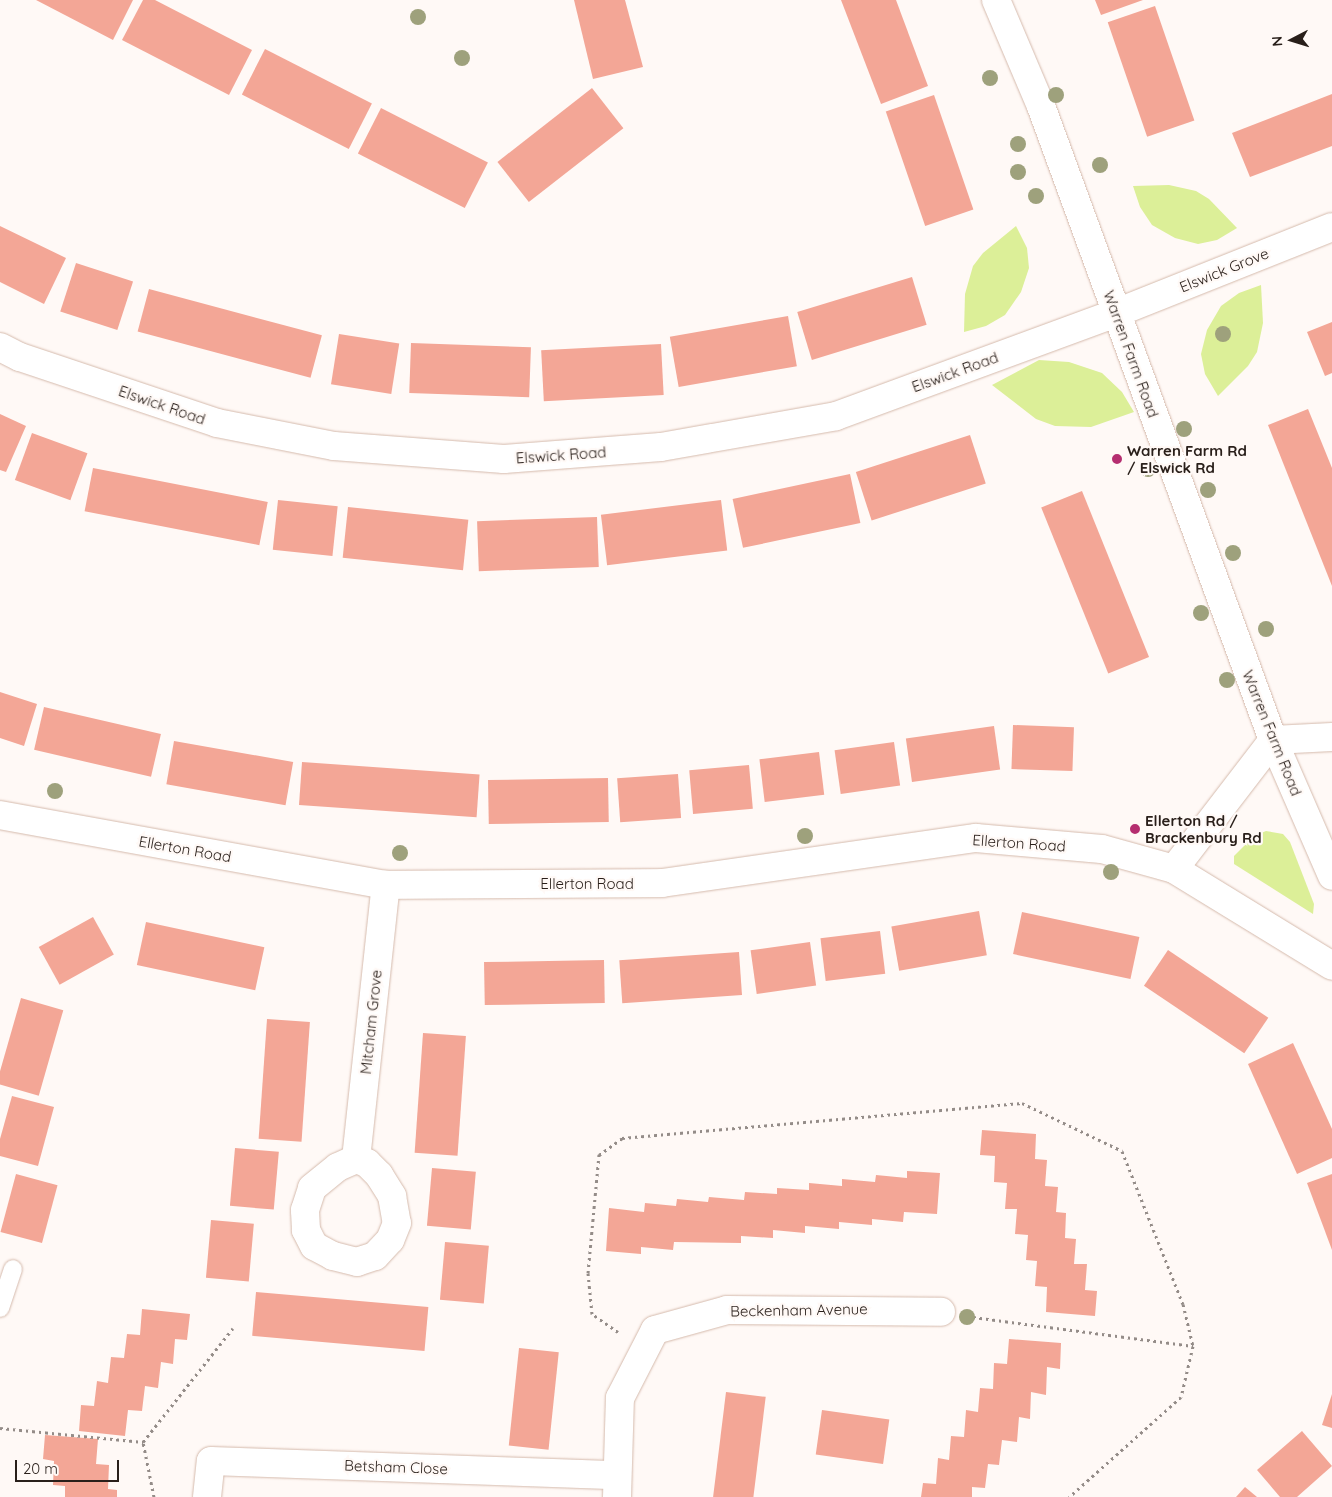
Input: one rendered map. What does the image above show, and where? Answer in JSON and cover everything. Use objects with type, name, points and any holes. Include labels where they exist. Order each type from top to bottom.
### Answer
[{"type":"street","name":"Warren Farm Road","points":[[996,0],[1041,106],[1273,740],[1332,876]]},
{"type":"street","name":"Elswick Grove","points":[[1116,313],[1332,227]]},
{"type":"street","name":"Elswick Road","points":[[0,347],[20,357],[217,423],[334,446],[504,459],[662,447],[836,416],[1116,313]]},
{"type":"street","points":[[1174,869],[1273,740],[1332,736]]},
{"type":"street","name":"Ellerton Road","points":[[0,816],[386,885],[662,884],[976,838],[1102,849],[1174,869],[1332,966]]},
{"type":"street","name":"Mitcham Grove","points":[[356,1159],[386,885]]},
{"type":"street","name":"Beckenham Avenue","points":[[617,1486],[620,1398],[655,1330],[726,1310],[941,1312]]},
{"type":"street","name":"Betsham Close","points":[[207,1497],[211,1461],[617,1486]]},
{"type":"lane","points":[[0,1308],[13,1269]]},
{"type":"path","points":[[645,1350],[592,1314],[588,1273],[600,1155],[622,1138],[1022,1103],[1122,1151],[1183,1304],[1193,1346],[1182,1397],[1068,1497]]},
{"type":"path","points":[[941,1312],[1193,1346]]},
{"type":"path","points":[[142,1442],[233,1328]]},
{"type":"path","points":[[0,1428],[142,1442]]},
{"type":"path","points":[[142,1442],[154,1497]]},
{"type":"green space","points":[[1169,185],[1196,191],[1209,199],[1237,228],[1217,240],[1198,244],[1175,238],[1152,225],[1140,207],[1133,186]]},
{"type":"green space","points":[[1016,226],[1027,248],[1029,268],[1021,292],[1005,315],[986,326],[964,332],[965,294],[973,266],[983,253]]},
{"type":"green space","points":[[1261,285],[1263,323],[1257,352],[1248,366],[1218,396],[1205,374],[1201,354],[1207,330],[1221,306],[1239,293]]},
{"type":"green space","points":[[1039,360],[1069,362],[1102,373],[1122,392],[1134,412],[1091,427],[1055,426],[1036,419],[992,385]]},
{"type":"green space","points":[[1266,831],[1283,834],[1290,842],[1314,904],[1313,914],[1234,864],[1234,856],[1254,836]]},
{"type":"building","points":[[36,0],[133,0],[113,40]]},
{"type":"building","points":[[143,0],[155,0],[252,50],[229,95],[122,40]]},
{"type":"building","points":[[574,0],[625,0],[643,67],[593,79]]},
{"type":"building","points":[[841,0],[896,0],[928,86],[881,104]]},
{"type":"building","points":[[1095,0],[1143,0],[1101,15]]},
{"type":"building","points":[[1155,6],[1194,120],[1147,137],[1108,22]]},
{"type":"building","points":[[265,49],[372,103],[349,149],[242,94]]},
{"type":"building","points":[[592,88],[623,128],[529,202],[497,162]]},
{"type":"building","points":[[1332,94],[1332,146],[1250,177],[1232,133]]},
{"type":"building","points":[[934,95],[973,209],[925,226],[886,112]]},
{"type":"building","points":[[381,108],[488,162],[465,208],[358,153]]},
{"type":"building","points":[[0,226],[66,258],[44,304],[0,282]]},
{"type":"building","points":[[76,263],[133,282],[117,330],[60,312]]},
{"type":"building","points":[[912,277],[927,325],[812,360],[797,312]]},
{"type":"building","points":[[149,289],[322,335],[311,378],[138,332]]},
{"type":"building","points":[[788,316],[797,366],[679,387],[670,337]]},
{"type":"building","points":[[1332,322],[1332,373],[1325,376],[1307,332]]},
{"type":"building","points":[[339,334],[399,344],[391,394],[331,384]]},
{"type":"building","points":[[411,343],[531,347],[529,397],[409,393]]},
{"type":"building","points":[[661,344],[664,395],[544,401],[541,350]]},
{"type":"building","points":[[1308,409],[1332,468],[1332,586],[1268,425]]},
{"type":"building","points":[[0,414],[26,426],[6,472],[0,470]]},
{"type":"building","points":[[32,433],[87,453],[70,500],[15,480]]},
{"type":"building","points":[[970,435],[986,484],[872,521],[856,472]]},
{"type":"building","points":[[93,468],[268,502],[259,545],[85,511]]},
{"type":"building","points":[[850,474],[860,523],[743,548],[733,499]]},
{"type":"building","points":[[1082,491],[1149,657],[1108,673],[1041,507]]},
{"type":"building","points":[[278,500],[338,506],[332,556],[273,550]]},
{"type":"building","points":[[721,500],[727,551],[607,565],[601,515]]},
{"type":"building","points":[[348,507],[468,520],[463,570],[343,558]]},
{"type":"building","points":[[597,517],[599,567],[479,571],[477,521]]},
{"type":"building","points":[[0,692],[37,704],[24,746],[0,738]]},
{"type":"building","points":[[44,707],[161,734],[151,777],[34,750]]},
{"type":"building","points":[[1013,725],[1074,727],[1072,771],[1011,769]]},
{"type":"building","points":[[994,726],[1000,770],[912,782],[906,738]]},
{"type":"building","points":[[174,741],[293,762],[286,805],[166,784]]},
{"type":"building","points":[[894,742],[900,786],[841,794],[835,750]]},
{"type":"building","points":[[819,752],[824,795],[765,802],[759,759]]},
{"type":"building","points":[[302,762],[480,774],[477,817],[299,805]]},
{"type":"building","points":[[749,765],[753,809],[693,814],[689,770]]},
{"type":"building","points":[[678,774],[681,818],[620,822],[617,778]]},
{"type":"building","points":[[608,778],[609,822],[489,824],[488,780]]},
{"type":"building","points":[[979,911],[987,955],[899,971],[891,926]]},
{"type":"building","points":[[1022,912],[1139,937],[1130,979],[1013,954]]},
{"type":"building","points":[[93,917],[114,955],[60,985],[39,947]]},
{"type":"building","points":[[146,922],[264,947],[255,990],[137,965]]},
{"type":"building","points":[[880,931],[885,974],[826,981],[820,938]]},
{"type":"building","points":[[810,942],[816,986],[757,994],[751,950]]},
{"type":"building","points":[[1168,950],[1268,1018],[1244,1053],[1144,986]]},
{"type":"building","points":[[739,952],[742,995],[622,1003],[619,960]]},
{"type":"building","points":[[604,960],[605,1003],[485,1005],[484,962]]},
{"type":"building","points":[[21,998],[63,1010],[39,1096],[0,1085],[0,1071]]},
{"type":"building","points":[[267,1019],[310,1022],[302,1142],[259,1139]]},
{"type":"building","points":[[423,1033],[466,1036],[458,1156],[415,1153]]},
{"type":"building","points":[[1293,1043],[1332,1129],[1332,1158],[1297,1174],[1248,1064]]},
{"type":"building","points":[[12,1096],[54,1107],[38,1166],[0,1156],[0,1139]]},
{"type":"building","points":[[982,1130],[1036,1134],[1035,1159],[1047,1160],[1045,1186],[1058,1187],[1056,1212],[1066,1213],[1065,1238],[1076,1239],[1074,1264],[1087,1264],[1085,1290],[1097,1291],[1095,1316],[1046,1312],[1047,1287],[1035,1286],[1037,1261],[1026,1260],[1028,1235],[1015,1234],[1017,1209],[1005,1209],[1007,1183],[994,1182],[995,1156],[980,1155]]},
{"type":"building","points":[[235,1148],[279,1152],[274,1210],[230,1206]]},
{"type":"building","points":[[432,1168],[476,1172],[471,1230],[427,1226]]},
{"type":"building","points":[[907,1171],[940,1173],[937,1214],[904,1212],[903,1222],[872,1219],[872,1225],[839,1222],[839,1229],[805,1226],[805,1233],[773,1230],[773,1238],[741,1236],[741,1243],[674,1242],[673,1250],[641,1247],[641,1254],[606,1251],[609,1208],[644,1212],[645,1203],[676,1206],[677,1199],[708,1202],[709,1197],[744,1200],[745,1192],[777,1194],[777,1188],[809,1190],[809,1183],[842,1186],[842,1179],[875,1182],[876,1175],[907,1178]]},
{"type":"building","points":[[16,1174],[58,1185],[42,1243],[0,1232]]},
{"type":"building","points":[[1332,1174],[1332,1250],[1307,1183]]},
{"type":"building","points":[[211,1220],[254,1224],[249,1282],[206,1278]]},
{"type":"building","points":[[445,1242],[489,1246],[484,1304],[440,1300]]},
{"type":"building","points":[[256,1292],[428,1307],[425,1351],[252,1336]]},
{"type":"building","points":[[142,1309],[190,1314],[187,1340],[175,1339],[173,1364],[161,1362],[158,1388],[145,1386],[142,1411],[128,1410],[125,1436],[79,1431],[81,1405],[94,1406],[97,1381],[108,1383],[111,1357],[124,1358],[127,1334],[140,1335]]},
{"type":"building","points":[[1009,1339],[1061,1343],[1060,1369],[1047,1367],[1046,1395],[1031,1392],[1030,1419],[1019,1417],[1017,1442],[1002,1440],[999,1465],[988,1464],[985,1488],[972,1487],[972,1497],[921,1497],[923,1483],[936,1484],[938,1458],[949,1460],[951,1436],[964,1437],[966,1410],[978,1412],[980,1388],[993,1389],[994,1363],[1007,1364]]},
{"type":"building","points":[[519,1348],[559,1352],[549,1450],[509,1445]]},
{"type":"building","points":[[726,1392],[766,1397],[753,1497],[713,1497]]},
{"type":"building","points":[[1332,1394],[1332,1428],[1322,1425]]},
{"type":"building","points":[[822,1410],[889,1419],[883,1464],[816,1455]]},
{"type":"building","points":[[1302,1431],[1332,1466],[1297,1497],[1280,1497],[1257,1470]]},
{"type":"building","points":[[45,1435],[98,1439],[96,1464],[109,1465],[108,1489],[117,1490],[117,1497],[65,1497],[65,1486],[53,1485],[54,1461],[43,1459]]},
{"type":"building","points":[[1245,1487],[1257,1497],[1236,1497]]},
{"type":"place","name":"Warren Farm Rd / Elswick Rd","points":[[1117,459]]},
{"type":"place","name":"Ellerton Rd / Brackenbury Rd","points":[[1135,829]]}]
